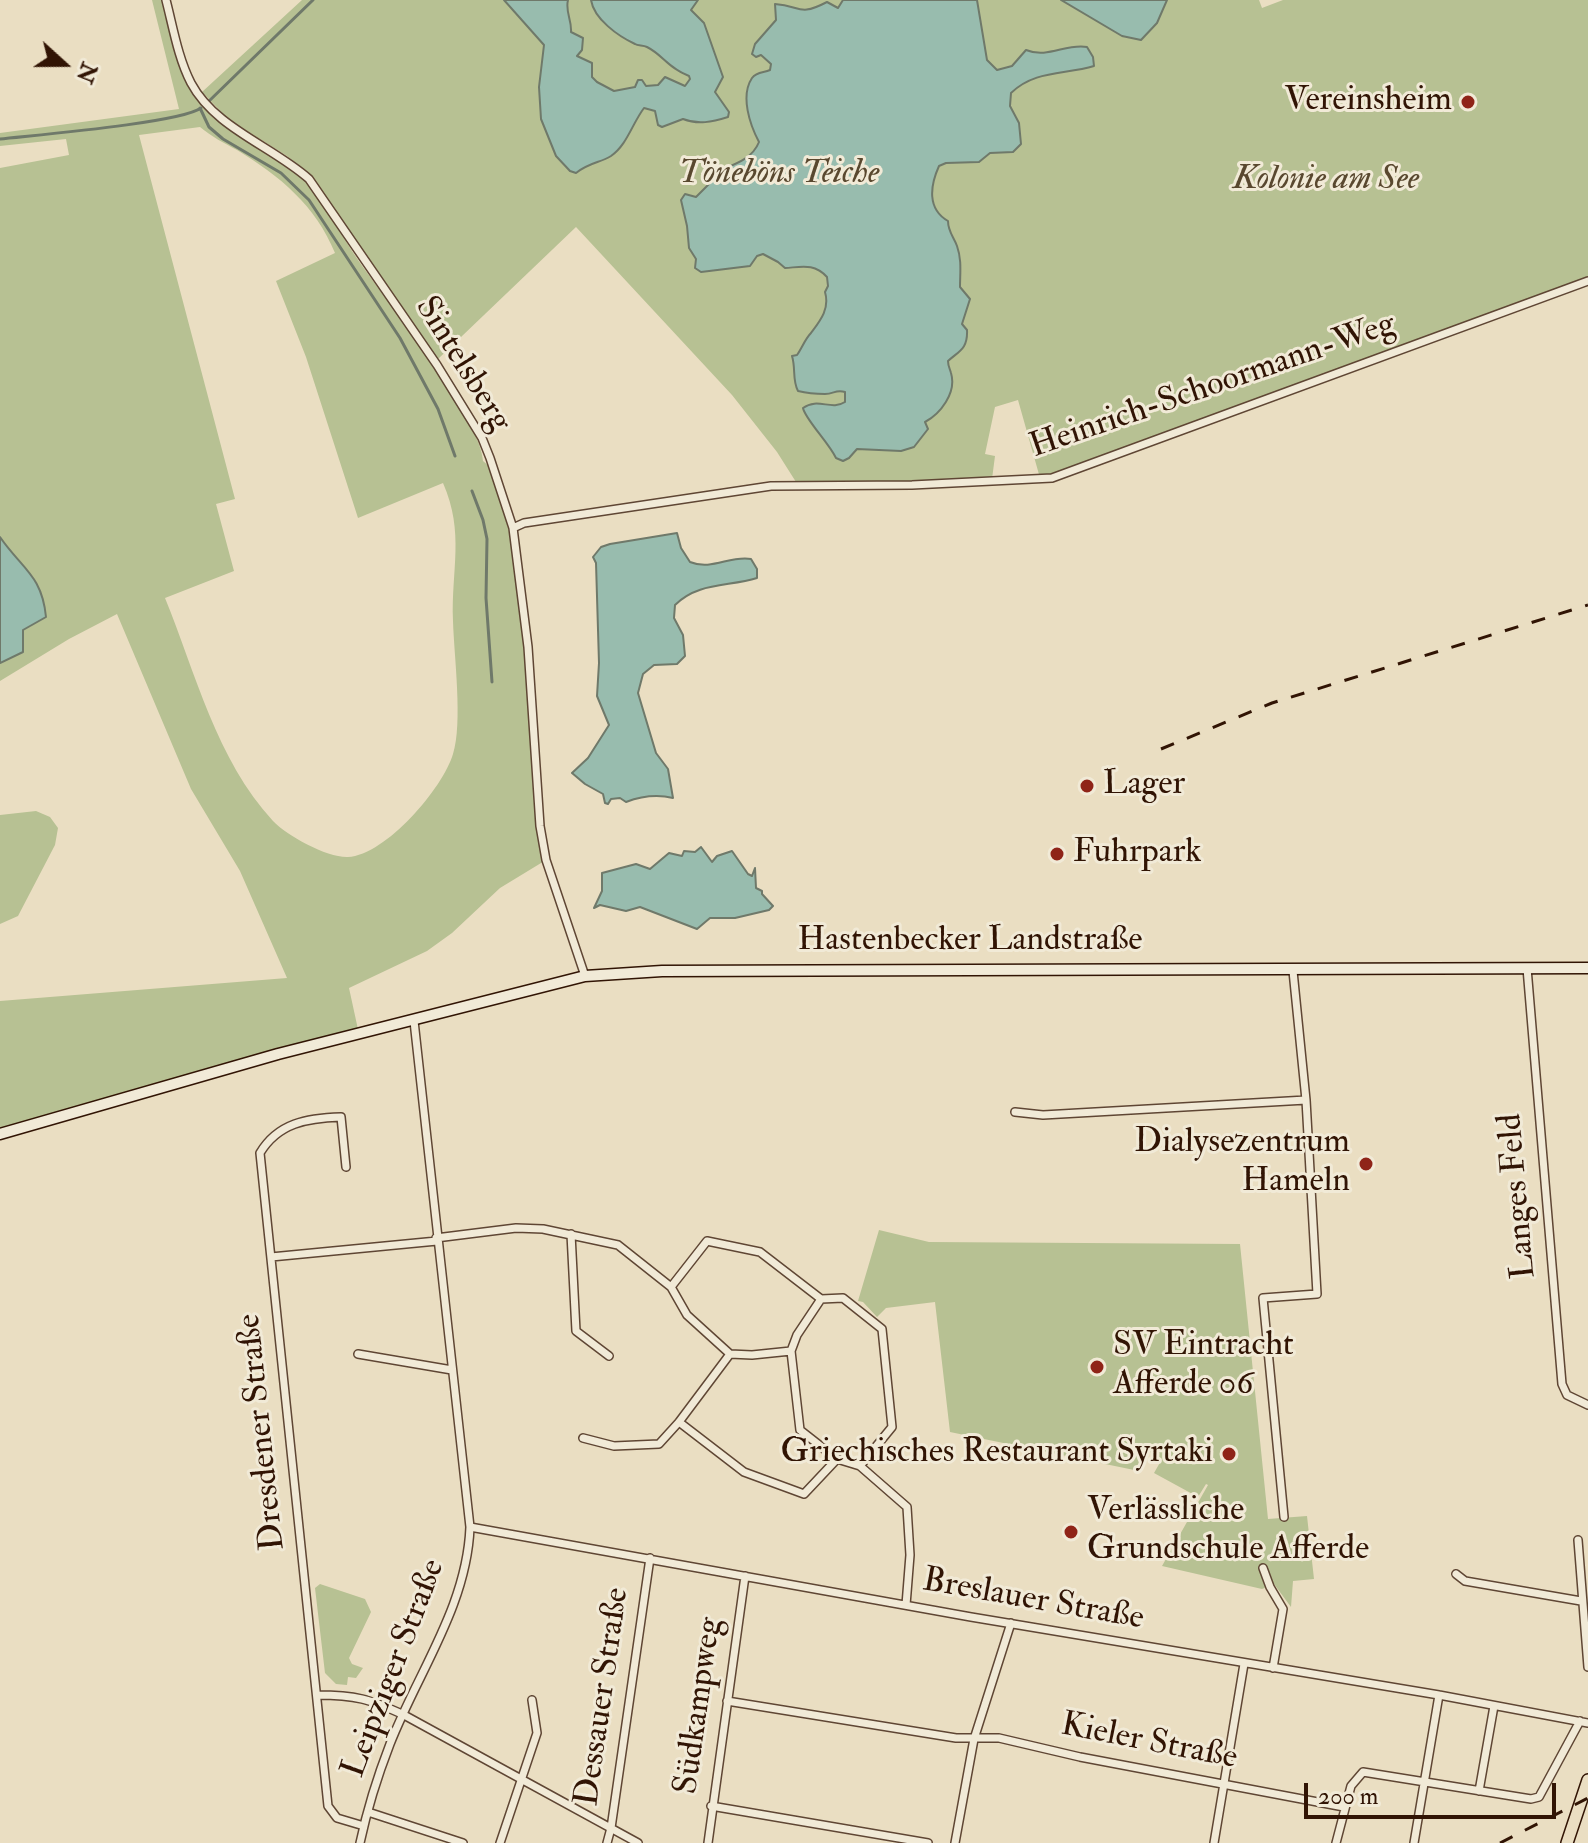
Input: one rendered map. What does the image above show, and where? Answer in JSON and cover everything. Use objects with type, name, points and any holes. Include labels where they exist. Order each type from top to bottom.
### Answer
[{"type":"main road","name":"Hastenbecker Landstraße","points":[[0,1134],[278,1054],[585,976],[662,971],[1588,968]]},
{"type":"main road","points":[[1567,1843],[1588,1780]]},
{"type":"street","name":"Sintelsberg","points":[[166,0],[184,66],[202,98],[221,118],[294,165],[318,191],[437,365],[482,438],[513,528],[528,647],[540,826],[556,897],[585,976]]},
{"type":"street","name":"Heinrich-Schoormann-Weg","points":[[513,528],[524,523],[771,486],[912,485],[1052,478],[1588,281]]},
{"type":"street","name":"Langes Feld","points":[[1527,968],[1562,1384],[1567,1395],[1588,1405]]},
{"type":"street","points":[[1284,1517],[1263,1298],[1317,1294],[1306,1100],[1293,971]]},
{"type":"street","name":"Leipziger Straße","points":[[360,1843],[391,1743],[456,1596],[470,1540],[414,1021]]},
{"type":"street","points":[[1015,1112],[1043,1115],[1306,1100]]},
{"type":"street","name":"Dresdener Straße","points":[[346,1167],[341,1117],[316,1118],[293,1124],[270,1137],[260,1153],[328,1806],[337,1818],[364,1826]]},
{"type":"street","points":[[271,1257],[516,1228],[571,1234],[618,1245],[671,1287],[687,1315],[730,1354],[791,1351]]},
{"type":"street","points":[[571,1234],[576,1331],[609,1356]]},
{"type":"street","points":[[671,1287],[707,1241],[760,1252],[821,1299],[843,1298],[882,1329],[892,1427],[860,1466]]},
{"type":"street","points":[[821,1299],[797,1335],[791,1351],[800,1430],[837,1459],[860,1466],[907,1507],[910,1555],[906,1605]]},
{"type":"street","points":[[358,1354],[452,1370]]},
{"type":"street","points":[[583,1438],[614,1446],[659,1444],[730,1354]]},
{"type":"street","points":[[679,1422],[744,1472],[804,1494],[837,1459]]},
{"type":"street","name":"Breslauer Straße","points":[[470,1527],[1244,1664],[1586,1720]]},
{"type":"street","points":[[1578,1540],[1588,1667]]},
{"type":"street","name":"Dessauer Straße","points":[[607,1843],[650,1558]]},
{"type":"street","points":[[1263,1568],[1283,1609],[1273,1668]]},
{"type":"street","points":[[1456,1574],[1465,1581],[1581,1601]]},
{"type":"street","name":"Südkampweg","points":[[708,1843],[745,1576]]},
{"type":"street","points":[[955,1843],[974,1739],[1011,1623]]},
{"type":"street","points":[[1214,1843],[1244,1664]]},
{"type":"street","points":[[317,1695],[352,1695],[372,1700],[638,1843]]},
{"type":"street","points":[[1414,1843],[1439,1695]]},
{"type":"street","points":[[500,1843],[537,1733],[532,1700]]},
{"type":"street","name":"Kieler Straße","points":[[727,1701],[956,1738],[999,1738],[1080,1757],[1344,1807]]},
{"type":"street","points":[[1479,1791],[1494,1706]]},
{"type":"street","points":[[1336,1843],[1351,1786],[1363,1772],[1531,1799],[1539,1797],[1586,1720]]},
{"type":"street","points":[[711,1806],[928,1843]]},
{"type":"street","points":[[368,1812],[463,1843]]},
{"type":"green space","points":[[152,0],[163,0],[179,62],[195,96],[215,115],[302,177],[467,417],[483,461],[490,467],[509,531],[528,647],[546,860],[500,888],[452,933],[427,951],[349,988],[359,1034],[0,1134],[0,1001],[287,978],[240,871],[191,789],[117,614],[0,681],[0,663],[23,651],[23,630],[31,626],[7,547],[0,537],[0,168],[69,155],[66,139],[0,146],[0,133],[179,109]],"holes":[[[200,127],[253,160],[295,194],[318,221],[335,253],[276,281],[306,357],[358,518],[443,483],[454,518],[453,621],[458,708],[453,754],[438,784],[411,818],[379,845],[348,857],[319,850],[288,833],[253,797],[236,771],[209,715],[165,598],[234,571],[216,504],[235,499],[139,135]]]},
{"type":"green space","name":"Kolonie am See","points":[[302,0],[1259,0],[1262,8],[1283,0],[1588,0],[1588,279],[1049,477],[1040,478],[1018,400],[995,407],[985,454],[995,456],[992,479],[796,482],[777,452],[732,395],[576,227],[438,359],[312,177],[287,156],[228,119],[202,92]]},
{"type":"green space","points":[[36,811],[50,817],[58,828],[55,845],[18,916],[0,924],[0,815]]},
{"type":"green space","name":"SV Eintracht Afferde 06","points":[[879,1230],[929,1242],[1240,1244],[1268,1519],[1307,1516],[1314,1579],[1293,1581],[1291,1607],[1274,1584],[1262,1589],[1162,1566],[1208,1485],[1198,1497],[1154,1473],[1162,1459],[1150,1452],[1139,1471],[950,1432],[935,1302],[886,1308],[877,1317],[863,1302],[858,1301]]},
{"type":"green space","points":[[320,1584],[365,1599],[371,1612],[349,1658],[352,1664],[363,1668],[356,1678],[348,1677],[347,1685],[336,1684],[325,1673],[315,1588]]},
{"type":"shaded area","name":"Töneböns Teiche","points":[[504,0],[568,0],[571,32],[583,38],[582,50],[577,56],[592,63],[592,77],[614,91],[635,87],[638,80],[646,86],[658,85],[665,77],[685,86],[690,79],[653,50],[636,45],[614,32],[597,14],[591,0],[698,0],[691,10],[704,23],[723,77],[715,92],[729,112],[728,117],[705,122],[683,119],[662,127],[658,125],[655,111],[644,108],[617,151],[576,173],[570,171],[556,156],[541,119],[539,87],[544,45]]},
{"type":"shaded area","name":"Töneböns Teiche","points":[[843,0],[977,0],[987,60],[997,70],[1012,66],[1026,50],[1042,53],[1079,46],[1087,47],[1094,66],[1030,80],[1011,93],[1010,106],[1019,123],[1021,144],[1013,152],[990,153],[979,162],[939,166],[932,196],[936,210],[948,221],[960,256],[960,287],[970,299],[962,324],[967,330],[966,341],[948,361],[952,388],[941,408],[925,422],[928,429],[914,447],[901,451],[857,449],[843,461],[836,458],[803,408],[814,404],[840,404],[845,402],[845,392],[822,394],[798,391],[792,356],[797,355],[823,314],[827,277],[812,268],[785,268],[763,254],[757,256],[750,266],[701,272],[695,268],[696,259],[689,248],[681,200],[685,194],[696,197],[716,172],[747,158],[759,142],[750,119],[747,93],[754,76],[770,70],[771,64],[761,55],[756,57],[752,54],[755,44],[776,20],[775,4],[805,10],[827,2],[838,8]]},
{"type":"shaded area","points":[[1061,0],[1167,0],[1157,23],[1141,40],[1122,36]]},
{"type":"shaded area","points":[[677,533],[681,548],[690,562],[706,565],[751,559],[757,569],[757,578],[693,592],[675,605],[674,618],[683,635],[685,656],[677,664],[654,665],[643,674],[638,693],[656,753],[668,769],[673,798],[649,796],[626,802],[620,798],[611,799],[608,804],[603,794],[572,773],[588,758],[609,725],[597,696],[599,663],[596,563],[593,557],[601,547],[610,544]]},
{"type":"shaded area","points":[[0,537],[30,573],[40,591],[46,617],[23,630],[23,652],[0,663]]},
{"type":"shaded area","points":[[701,847],[712,862],[717,856],[732,851],[748,874],[752,876],[755,868],[756,888],[773,906],[769,910],[735,918],[710,918],[697,929],[640,907],[626,911],[600,905],[594,908],[602,891],[602,873],[636,864],[650,869],[669,853],[682,856],[684,851],[695,852]]},
{"type":"waterway","points":[[207,103],[313,0]]},
{"type":"waterway","points":[[200,108],[209,127],[223,139],[281,173],[309,200],[400,338],[438,409],[455,456]]},
{"type":"waterway","points":[[0,139],[166,119],[201,108]]},
{"type":"waterway","points":[[472,491],[487,539],[486,598],[492,682]]},
{"type":"railway","points":[[1161,749],[1272,703],[1588,605]]},
{"type":"railway","points":[[1500,1843],[1588,1798]]},
{"type":"place","name":"Vereinsheim","points":[[1468,102]]},
{"type":"place","name":"Lager","points":[[1087,786]]},
{"type":"place","name":"Fuhrpark","points":[[1057,854]]},
{"type":"place","name":"Dialysezentrum Hameln","points":[[1366,1164]]},
{"type":"place","name":"SV Eintracht Afferde 06","points":[[1097,1367]]},
{"type":"place","name":"Griechisches Restaurant Syrtaki","points":[[1229,1454]]},
{"type":"place","name":"Verlässliche Grundschule Afferde","points":[[1071,1532]]}]
